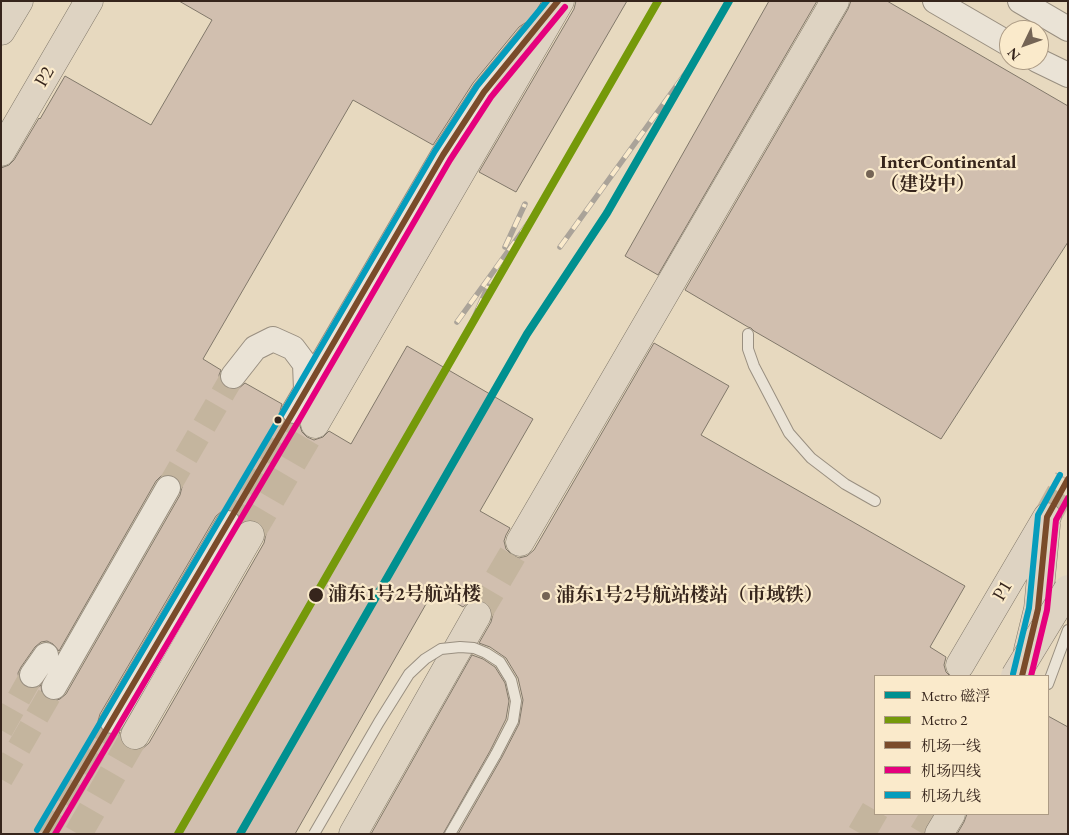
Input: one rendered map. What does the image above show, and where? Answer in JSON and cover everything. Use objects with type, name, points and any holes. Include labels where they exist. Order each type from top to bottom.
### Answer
[{"type":"main road","points":[[1,31],[19,1]]},
{"type":"main road","name":"P2","points":[[1,152],[89,1]]},
{"type":"main road","points":[[304,417],[559,1]]},
{"type":"main road","points":[[520,542],[835,1]]},
{"type":"main road","name":"P1","points":[[960,665],[1047,517],[1038,610],[1022,675]]},
{"type":"main road","points":[[136,734],[239,529]]},
{"type":"main road","points":[[1016,675],[1068,589]]},
{"type":"main road","points":[[353,834],[477,616]]},
{"type":"main road","points":[[939,834],[950,815]]},
{"type":"street","points":[[306,389],[443,155],[484,92],[559,1]]},
{"type":"street","points":[[935,1],[999,38]]},
{"type":"street","points":[[1020,1],[1068,29]]},
{"type":"street","points":[[1049,66],[1068,75]]},
{"type":"street","points":[[233,376],[255,348],[273,338],[293,348],[305,364],[304,417]]},
{"type":"street","points":[[54,687],[168,488]]},
{"type":"street","points":[[112,721],[239,529]]},
{"type":"street","points":[[32,674],[46,655]]},
{"type":"lane","points":[[748,334],[748,349],[754,366],[788,433],[811,458],[845,484],[874,502]]},
{"type":"lane","points":[[1049,681],[1068,630]]},
{"type":"lane","points":[[314,834],[409,674],[425,659],[441,649],[474,648],[500,662],[511,680],[516,701],[513,721],[450,834]]},
{"type":"building","points":[[179,1],[542,1],[529,23],[519,27],[473,83],[433,145],[353,100],[203,359],[221,370],[219,375],[220,381],[225,387],[238,389],[245,383],[282,404],[280,411],[282,418],[293,425],[299,423],[302,432],[314,440],[323,437],[329,431],[351,444],[407,346],[533,419],[480,511],[510,528],[504,541],[506,549],[512,555],[519,558],[527,556],[534,550],[654,343],[729,386],[701,435],[965,586],[930,647],[946,657],[944,665],[949,675],[874,675],[874,815],[932,815],[923,834],[458,834],[519,724],[523,700],[518,678],[506,658],[490,647],[479,643],[491,622],[493,614],[490,607],[484,601],[476,599],[463,607],[434,590],[295,834],[1,834],[1,168],[9,165],[14,160],[65,76],[151,125],[212,20]],"holes":[[[167,474],[174,476],[180,481],[182,487],[180,495],[66,694],[54,701],[47,699],[42,694],[41,685],[31,689],[25,686],[19,680],[18,673],[35,647],[41,642],[47,641],[53,644],[59,651],[156,481],[161,476]],[[229,509],[235,511],[240,516],[242,522],[249,519],[258,522],[263,527],[266,534],[264,543],[149,743],[136,751],[128,749],[121,742],[120,732],[111,735],[105,733],[100,728],[98,721],[100,714],[216,516],[222,511]]]},
{"type":"building","points":[[576,1],[627,1],[516,192],[479,172],[574,9]]},
{"type":"building","points":[[769,1],[817,1],[658,275],[625,256]]},
{"type":"building","name":"InterContinental （建设中）","points":[[851,1],[887,1],[999,66],[999,70],[1006,70],[1068,106],[1068,242],[941,439],[685,290]]},
{"type":"building","points":[[472,655],[483,659],[495,667],[505,683],[509,701],[506,719],[490,751],[443,834],[371,834]]},
{"type":"building","points":[[1049,717],[1068,727],[1068,834],[957,834],[967,815],[1049,815]]},
{"type":"tunnel","points":[[168,488],[233,376]]},
{"type":"tunnel","points":[[228,523],[294,411]]},
{"type":"tunnel","points":[[250,535],[315,424]]},
{"type":"tunnel","points":[[1047,517],[1068,479]]},
{"type":"tunnel","points":[[477,615],[520,542]]},
{"type":"tunnel","points":[[1,730],[32,675]]},
{"type":"tunnel","points":[[1,779],[54,687]]},
{"type":"tunnel","points":[[45,834],[112,721]]},
{"type":"tunnel","points":[[78,834],[135,735]]},
{"type":"tunnel","points":[[861,834],[874,812]]},
{"type":"tunnel","points":[[923,834],[934,815]]},
{"type":"railway","points":[[560,247],[698,56]]},
{"type":"railway","points":[[505,247],[525,204]]},
{"type":"railway","points":[[457,322],[537,211]]},
{"type":"railway","points":[[469,329],[488,286]]},
{"type":"metro line","name":"2","points":[[178,834],[658,1]]},
{"type":"metro line","name":"磁浮","points":[[240,834],[527,334],[607,213],[729,1]]},
{"type":"transit line","name":"机场九线","points":[[37,830],[435,151],[477,86],[547,1]]},
{"type":"transit line","name":"机场一线","points":[[45,834],[443,155],[484,92],[558,1]]},
{"type":"transit line","name":"机场四线","points":[[55,834],[450,160],[491,97],[565,7]]},
{"type":"transit line","name":"机场九线","points":[[1013,674],[1029,608],[1038,515],[1060,475]]},
{"type":"transit line","name":"机场一线","points":[[1022,675],[1038,609],[1047,517],[1068,479]]},
{"type":"transit line","name":"机场四线","points":[[1031,675],[1047,610],[1056,520],[1068,498]]},
{"type":"place","name":"InterContinental （建设中）","points":[[870,174]]},
{"type":"place","name":"浦东1号2号航站楼","points":[[316,595]]},
{"type":"place","name":"浦东1号2号航站楼站（市域铁）","points":[[546,596]]}]
